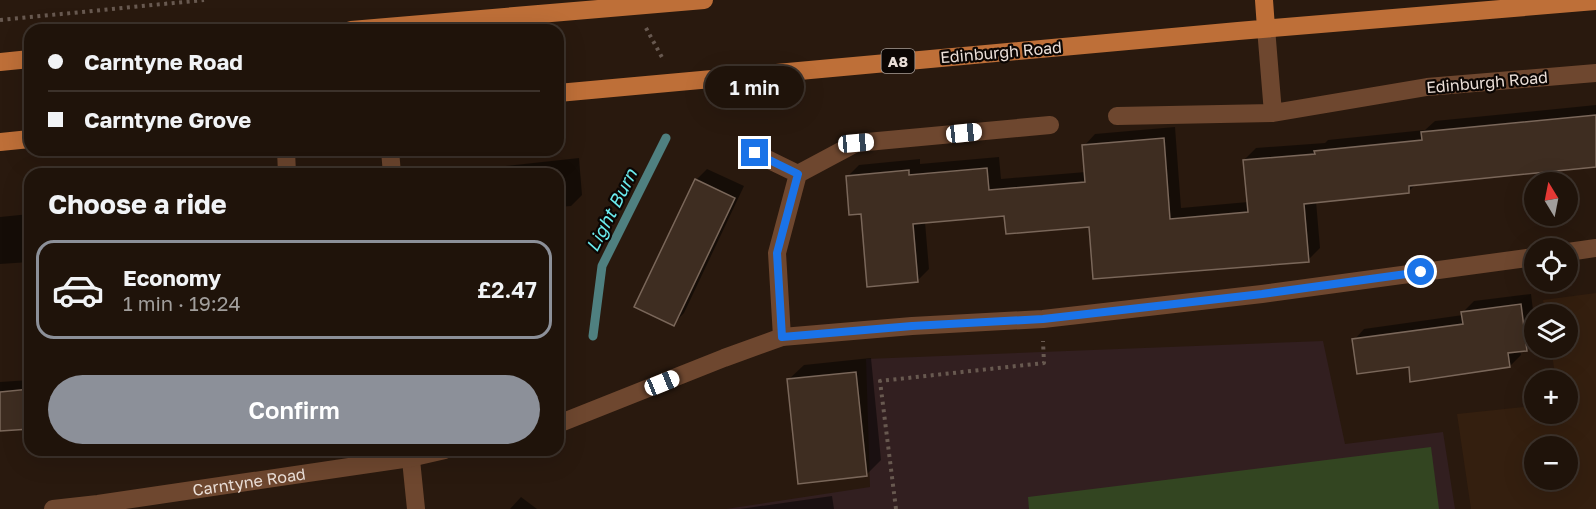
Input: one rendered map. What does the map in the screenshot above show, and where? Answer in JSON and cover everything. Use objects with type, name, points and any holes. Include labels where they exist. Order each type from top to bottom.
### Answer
[{"type":"main road","points":[[493,24],[540,22],[634,6],[704,0]]},
{"type":"main road","points":[[1264,0],[1266,28]]},
{"type":"main road","name":"Edinburgh Road","points":[[564,92],[1266,28],[1596,1]]},
{"type":"main road","points":[[0,62],[24,60]]},
{"type":"main road","points":[[0,142],[24,140]]},
{"type":"street","points":[[1266,28],[1273,113]]},
{"type":"street","name":"Edinburgh Road","points":[[1117,116],[1273,113],[1427,87],[1596,73]]},
{"type":"street","points":[[782,337],[777,253],[798,174],[856,143],[1050,125]]},
{"type":"street","points":[[755,153],[798,174]]},
{"type":"street","points":[[1578,251],[1596,248]]},
{"type":"street","points":[[564,422],[782,337],[912,326],[1043,319],[1262,294],[1524,257]]},
{"type":"street","name":"Carntyne Road","points":[[52,509],[99,507],[398,456]]},
{"type":"street","points":[[410,456],[416,509]]},
{"type":"path","points":[[0,20],[204,0]]},
{"type":"path","points":[[634,6],[675,82]]},
{"type":"path","points":[[896,509],[879,381],[1044,363],[1043,319]]},
{"type":"shaded area","points":[[1596,293],[1596,509],[1471,509],[1457,414],[1524,407],[1524,424],[1578,424],[1578,370],[1554,370],[1553,358],[1578,358],[1578,304],[1544,304],[1543,300]]},
{"type":"shaded area","points":[[1323,341],[1345,444],[1443,432],[1455,509],[726,509],[870,487],[866,359]]},
{"type":"green space","points":[[1431,447],[1439,509],[1029,509],[1028,497]]},
{"type":"building","points":[[1596,115],[1596,167],[1524,172],[1524,174],[1409,186],[1409,193],[1304,204],[1309,262],[1093,279],[1089,227],[1006,234],[1004,216],[913,224],[918,282],[867,287],[861,214],[849,215],[846,176],[909,170],[909,175],[987,168],[989,190],[1085,182],[1082,145],[1164,138],[1170,219],[1248,212],[1243,160],[1315,154],[1314,151],[1422,140],[1421,132]]},
{"type":"building","points":[[695,179],[735,198],[674,326],[634,307]]},
{"type":"building","points":[[1521,304],[1524,351],[1508,353],[1510,367],[1410,382],[1409,367],[1357,374],[1352,339],[1463,324],[1461,312]]},
{"type":"building","points":[[856,372],[867,476],[798,484],[787,379]]},
{"type":"building","points":[[24,390],[24,429],[0,431],[0,392]]},
{"type":"waterway","name":"Light Burn","points":[[593,336],[602,266],[666,138]]},
{"type":"route","points":[[755,153],[798,174],[777,253],[782,337],[912,326],[1043,319],[1262,294],[1421,272]]}]
